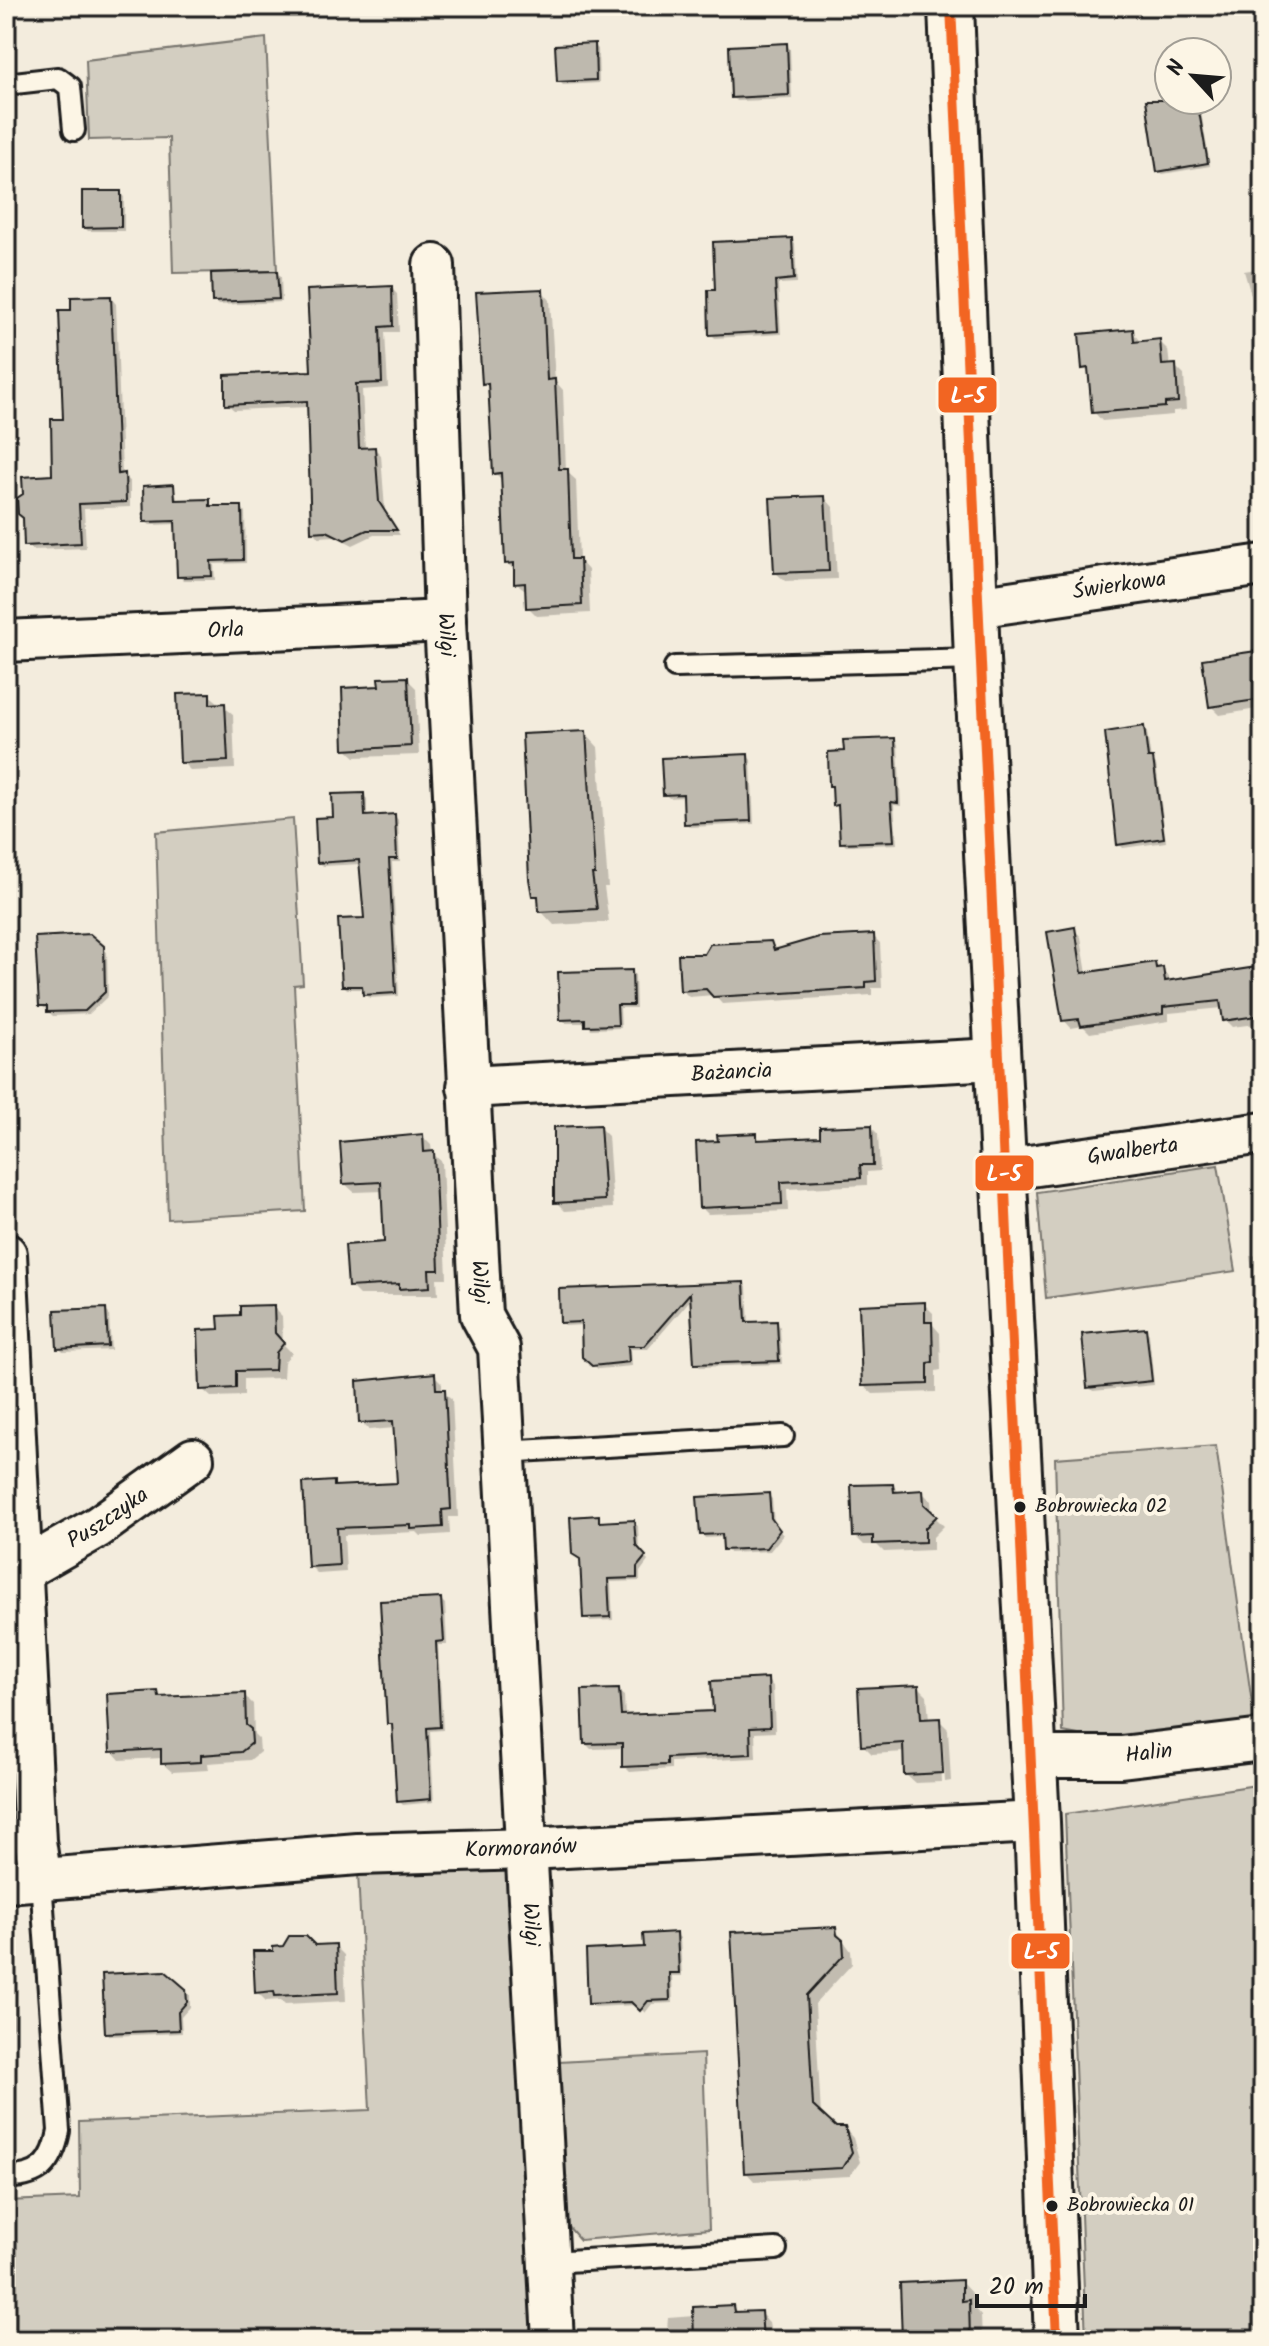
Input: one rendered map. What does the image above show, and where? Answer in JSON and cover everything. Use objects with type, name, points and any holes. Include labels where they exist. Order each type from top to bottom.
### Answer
[{"type":"street","points":[[951,6],[977,659],[1037,1822],[1057,2340]]},
{"type":"street","name":"Wilgi","points":[[434,265],[445,621],[481,1315],[499,1348],[502,1452],[528,1849],[553,2340]]},
{"type":"street","name":"Świerkowa","points":[[975,607],[1263,565]]},
{"type":"street","name":"Orla","points":[[6,641],[445,621]]},
{"type":"street","name":"Bażancia","points":[[468,1087],[996,1059]]},
{"type":"street","name":"Gwalberta","points":[[1002,1170],[1263,1133]]},
{"type":"street","points":[[6,1254],[19,1572],[35,1841],[24,1881]]},
{"type":"street","name":"Puszczyka","points":[[19,1572],[98,1527],[193,1459]]},
{"type":"street","name":"Halin","points":[[1033,1757],[1121,1757],[1263,1740]]},
{"type":"street","name":"Kormoranów","points":[[24,1881],[358,1854],[528,1849],[1037,1822]]},
{"type":"lane","points":[[6,84],[58,78],[70,87],[74,130]]},
{"type":"lane","points":[[675,667],[977,659]]},
{"type":"lane","points":[[502,1452],[783,1436]]},
{"type":"lane","points":[[6,2177],[34,2175],[45,2167],[55,2152],[59,2131],[24,1881]]},
{"type":"lane","points":[[549,2262],[776,2249]]},
{"type":"shaded area","points":[[266,38],[277,271],[173,273],[169,138],[89,140],[86,60]]},
{"type":"shaded area","points":[[293,819],[303,984],[294,985],[305,1211],[168,1219],[156,832]]},
{"type":"shaded area","points":[[1218,1165],[1236,1271],[1046,1298],[1037,1192]]},
{"type":"shaded area","points":[[1216,1446],[1255,1725],[1115,1742],[1063,1732],[1055,1458]]},
{"type":"shaded area","points":[[1263,1784],[1263,2340],[1086,2340],[1065,1814]]},
{"type":"shaded area","points":[[521,1864],[544,2340],[6,2340],[6,2201],[80,2198],[79,2122],[370,2110],[358,1873]]},
{"type":"shaded area","points":[[703,2054],[709,2229],[580,2240],[568,2226],[559,2062]]},
{"type":"building","points":[[595,43],[596,80],[557,82],[555,45]]},
{"type":"building","points":[[787,43],[789,95],[731,98],[729,46]]},
{"type":"building","points":[[1146,100],[1153,100],[1153,116],[1200,116],[1208,163],[1157,172]]},
{"type":"building","points":[[82,191],[121,191],[121,227],[82,228]]},
{"type":"building","points":[[792,238],[794,279],[775,281],[778,331],[709,335],[708,290],[715,290],[713,242]]},
{"type":"building","points":[[277,271],[279,299],[212,302],[211,273]]},
{"type":"building","points":[[392,286],[393,326],[380,327],[382,383],[356,384],[359,448],[375,447],[379,502],[397,530],[367,530],[345,540],[327,531],[311,532],[307,401],[225,405],[225,375],[311,371],[307,290]]},
{"type":"building","points":[[543,289],[547,380],[555,379],[559,469],[568,469],[571,559],[580,559],[582,605],[526,608],[525,583],[514,584],[514,563],[505,564],[501,473],[493,474],[488,383],[482,384],[476,292]]},
{"type":"building","points":[[111,296],[118,474],[125,473],[126,502],[79,504],[81,543],[24,546],[23,518],[18,514],[17,498],[23,494],[22,477],[52,475],[51,419],[63,419],[59,310],[71,310],[71,297]]},
{"type":"building","points":[[1133,329],[1134,342],[1160,339],[1162,365],[1176,364],[1178,402],[1165,403],[1165,407],[1092,413],[1088,368],[1082,369],[1079,334]]},
{"type":"building","points":[[174,484],[175,500],[210,499],[210,506],[242,506],[243,560],[211,561],[212,576],[177,577],[175,521],[144,522],[143,486]]},
{"type":"building","points":[[825,496],[829,571],[774,573],[770,498]]},
{"type":"building","points":[[1263,650],[1263,699],[1209,707],[1202,659]]},
{"type":"building","points":[[408,677],[411,746],[344,750],[342,688],[379,686],[378,678]]},
{"type":"building","points":[[210,693],[210,704],[225,703],[228,761],[180,763],[177,694]]},
{"type":"building","points":[[1144,726],[1148,758],[1153,758],[1164,838],[1117,845],[1105,732]]},
{"type":"building","points":[[586,731],[595,874],[592,874],[597,909],[539,912],[538,896],[532,896],[529,879],[522,734]]},
{"type":"building","points":[[895,738],[898,803],[891,802],[894,841],[840,843],[838,805],[833,806],[832,786],[829,786],[828,752],[844,751],[843,740]]},
{"type":"building","points":[[748,754],[751,821],[684,824],[683,794],[663,795],[661,758]]},
{"type":"building","points":[[364,793],[365,816],[395,814],[397,859],[389,859],[396,993],[363,995],[362,986],[342,986],[338,919],[364,918],[359,860],[317,863],[315,818],[333,817],[332,794]]},
{"type":"building","points":[[1075,927],[1082,973],[1155,962],[1156,968],[1163,967],[1165,981],[1263,966],[1263,1015],[1223,1021],[1220,1001],[1163,1007],[1163,1014],[1081,1026],[1079,1019],[1062,1021],[1047,932]]},
{"type":"building","points":[[90,934],[104,946],[105,992],[85,1011],[47,1012],[47,1006],[39,1006],[35,937]]},
{"type":"building","points":[[874,934],[876,981],[866,982],[866,988],[713,997],[706,989],[680,991],[678,954],[704,954],[710,944],[771,941],[774,950],[819,937]]},
{"type":"building","points":[[632,970],[633,1005],[617,1005],[618,1025],[585,1026],[585,1019],[560,1020],[558,972]]},
{"type":"building","points":[[600,1125],[605,1200],[554,1203],[554,1127]]},
{"type":"building","points":[[872,1125],[873,1165],[860,1165],[861,1178],[781,1182],[782,1204],[699,1208],[696,1142],[718,1141],[717,1135],[757,1133],[757,1140],[820,1137],[820,1127]]},
{"type":"building","points":[[423,1134],[424,1152],[434,1151],[439,1270],[429,1270],[430,1287],[399,1289],[399,1284],[348,1287],[345,1245],[384,1242],[381,1182],[343,1184],[340,1142]]},
{"type":"building","points":[[744,1282],[746,1322],[777,1321],[779,1361],[694,1364],[690,1293],[644,1346],[628,1346],[629,1362],[592,1366],[582,1357],[581,1322],[560,1323],[559,1289]]},
{"type":"building","points":[[925,1302],[925,1322],[932,1322],[933,1362],[928,1363],[928,1384],[862,1386],[859,1305]]},
{"type":"building","points":[[274,1305],[275,1333],[284,1343],[276,1353],[275,1370],[236,1371],[236,1388],[200,1390],[198,1330],[219,1329],[218,1316],[240,1315],[240,1306]]},
{"type":"building","points":[[106,1308],[108,1346],[57,1349],[55,1310]]},
{"type":"building","points":[[1146,1328],[1152,1381],[1087,1388],[1082,1334]]},
{"type":"building","points":[[435,1373],[436,1389],[445,1389],[451,1509],[442,1510],[443,1527],[337,1528],[339,1565],[308,1567],[303,1483],[334,1481],[334,1486],[397,1483],[393,1421],[359,1423],[357,1381]]},
{"type":"building","points":[[893,1484],[894,1492],[923,1490],[924,1504],[937,1516],[925,1528],[925,1542],[873,1544],[873,1536],[853,1537],[851,1485]]},
{"type":"building","points":[[769,1493],[771,1518],[780,1530],[766,1548],[723,1550],[722,1534],[700,1535],[697,1497]]},
{"type":"building","points":[[599,1515],[599,1522],[634,1520],[636,1545],[646,1556],[637,1567],[637,1578],[608,1579],[610,1617],[583,1618],[580,1559],[572,1554],[570,1517]]},
{"type":"building","points":[[441,1598],[444,1641],[436,1642],[440,1727],[427,1728],[431,1799],[397,1802],[392,1724],[387,1724],[380,1601]]},
{"type":"building","points":[[768,1678],[770,1727],[750,1728],[751,1754],[667,1758],[667,1765],[622,1767],[622,1743],[584,1744],[582,1690],[619,1689],[621,1715],[713,1711],[711,1681]]},
{"type":"building","points":[[919,1685],[921,1719],[940,1718],[943,1773],[904,1775],[903,1743],[861,1746],[858,1688]]},
{"type":"building","points":[[158,1691],[159,1697],[245,1693],[246,1725],[251,1729],[252,1743],[241,1752],[201,1755],[201,1762],[161,1764],[161,1749],[110,1752],[107,1694]]},
{"type":"building","points":[[836,1927],[837,1935],[843,1940],[844,1955],[807,1995],[813,2106],[836,2127],[845,2127],[852,2152],[842,2168],[744,2173],[731,1932]]},
{"type":"building","points":[[677,1932],[679,1973],[669,1973],[670,2000],[648,2001],[640,2011],[631,2002],[588,2004],[586,1950],[644,1947],[643,1934]]},
{"type":"building","points":[[289,1936],[306,1936],[315,1945],[336,1944],[338,1993],[275,1996],[274,1991],[255,1993],[253,1951],[273,1951],[273,1947],[283,1946]]},
{"type":"building","points":[[165,1971],[186,1989],[187,2002],[178,2012],[179,2030],[105,2033],[102,1974]]},
{"type":"building","points":[[962,2280],[962,2301],[969,2300],[970,2340],[902,2340],[900,2283]]},
{"type":"building","points":[[733,2305],[734,2312],[761,2311],[763,2340],[694,2340],[693,2307]]},
{"type":"transit line","name":"L-5","points":[[951,6],[1057,2340]]},
{"type":"place","name":"Bobrowiecka 02","points":[[1020,1507]]},
{"type":"place","name":"Bobrowiecka 01","points":[[1052,2206]]}]
